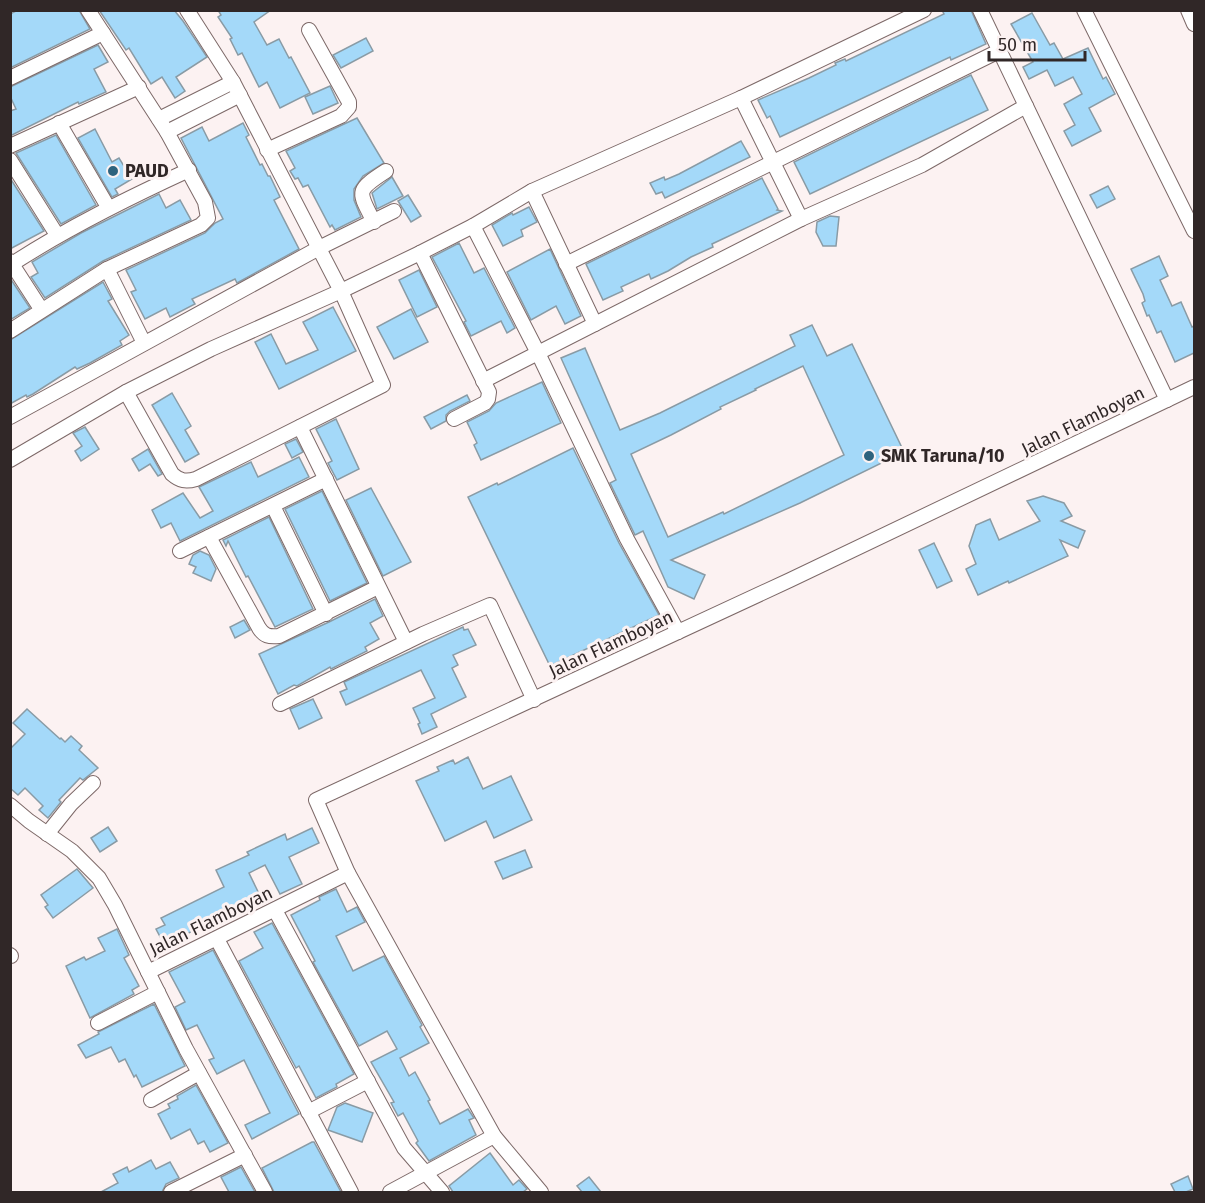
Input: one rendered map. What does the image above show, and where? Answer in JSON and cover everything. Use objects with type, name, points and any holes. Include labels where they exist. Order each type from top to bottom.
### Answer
[{"type":"street","points":[[10,331],[41,309],[107,269],[201,225],[208,218],[208,210],[168,132],[88,10]]},
{"type":"street","points":[[126,392],[172,474],[184,481],[196,480],[383,385],[341,291],[240,95],[187,10]]},
{"type":"street","points":[[10,460],[126,392],[211,349],[420,253],[473,226],[531,191],[741,98],[924,10]]},
{"type":"street","points":[[980,10],[1167,400]]},
{"type":"street","points":[[1084,10],[1194,231]]},
{"type":"street","points":[[1188,10],[1194,24]]},
{"type":"street","points":[[267,150],[341,116],[349,107],[349,102],[309,30]]},
{"type":"street","points":[[10,78],[103,33]]},
{"type":"street","points":[[566,264],[999,51]]},
{"type":"street","points":[[159,119],[233,82]]},
{"type":"street","points":[[10,146],[139,87]]},
{"type":"street","points":[[168,132],[240,95]]},
{"type":"street","points":[[741,98],[801,219]]},
{"type":"street","points":[[483,381],[801,219],[922,165],[1026,106]]},
{"type":"street","points":[[59,123],[108,207]]},
{"type":"street","points":[[10,160],[57,235]]},
{"type":"street","points":[[41,309],[11,262],[108,207],[189,170]]},
{"type":"street","points":[[374,222],[363,200],[362,189],[386,171]]},
{"type":"street","points":[[531,191],[595,324]]},
{"type":"street","points":[[10,417],[319,248],[394,211]]},
{"type":"street","points":[[473,226],[538,353],[627,538],[678,633]]},
{"type":"street","points":[[420,253],[489,392],[485,403],[454,419]]},
{"type":"street","points":[[107,269],[144,343]]},
{"type":"street","name":"Jalan Flamboyan","points":[[148,972],[348,873],[316,800],[678,633],[1194,387]]},
{"type":"street","points":[[300,427],[406,642]]},
{"type":"street","points":[[180,551],[326,479]]},
{"type":"street","points":[[273,506],[326,614]]},
{"type":"street","points":[[209,537],[263,634],[279,636],[378,587]]},
{"type":"street","points":[[280,704],[406,642],[490,605],[534,700]]},
{"type":"street","points":[[47,834],[71,804],[93,783]]},
{"type":"street","points":[[10,805],[79,857],[99,878],[115,905],[135,961],[148,972],[199,1073],[265,1192]]},
{"type":"street","points":[[348,873],[494,1136],[541,1192]]},
{"type":"street","points":[[275,910],[404,1148],[442,1192]]},
{"type":"street","points":[[217,939],[351,1192]]},
{"type":"street","points":[[98,1023],[158,992]]},
{"type":"street","points":[[152,1100],[199,1073]]},
{"type":"street","points":[[308,1112],[368,1081]]},
{"type":"street","points":[[390,1192],[494,1136]]},
{"type":"street","points":[[171,1192],[245,1155]]},
{"type":"building","points":[[18,10],[79,10],[90,29],[10,68],[10,14]]},
{"type":"building","points":[[99,10],[174,10],[207,57],[176,77],[185,91],[175,98],[162,77],[151,84],[129,48],[126,50]]},
{"type":"building","points":[[218,10],[271,10],[254,22],[267,45],[279,39],[310,93],[280,108],[267,82],[259,87],[242,53],[238,55],[230,39],[232,38],[218,17],[221,15]]},
{"type":"building","points":[[942,10],[971,10],[986,44],[951,60],[950,57],[780,137],[770,116],[767,118],[758,100],[944,14]]},
{"type":"building","points":[[1032,13],[1050,45],[1054,43],[1063,59],[1088,48],[1103,79],[1106,77],[1115,94],[1089,108],[1101,131],[1072,146],[1064,131],[1075,125],[1064,104],[1082,94],[1073,77],[1055,86],[1047,70],[1029,79],[1023,67],[1033,62],[1011,24]]},
{"type":"building","points":[[366,38],[373,51],[341,68],[333,55]]},
{"type":"building","points":[[98,45],[108,62],[94,69],[106,92],[79,104],[78,102],[10,136],[10,111],[16,109],[10,96],[10,87]]},
{"type":"building","points":[[971,75],[988,110],[810,194],[794,162]]},
{"type":"building","points":[[330,86],[338,103],[313,114],[305,97]]},
{"type":"building","points":[[357,118],[384,163],[363,176],[354,189],[354,200],[361,217],[335,230],[332,225],[330,227],[308,185],[303,187],[290,171],[295,168],[286,151]]},
{"type":"building","points":[[243,123],[249,135],[246,137],[260,165],[262,164],[270,176],[280,197],[274,200],[299,249],[237,283],[235,279],[192,299],[195,304],[170,317],[166,308],[145,319],[131,292],[136,290],[126,270],[205,233],[223,219],[181,138],[202,127],[209,141]]},
{"type":"building","points":[[95,129],[112,162],[119,158],[132,179],[115,189],[118,194],[112,197],[78,138]]},
{"type":"building","points":[[56,135],[96,205],[61,224],[16,153]]},
{"type":"building","points":[[741,141],[750,157],[665,198],[662,192],[656,194],[650,183],[679,174]]},
{"type":"building","points":[[392,177],[403,196],[377,209],[372,193]]},
{"type":"building","points":[[10,178],[44,231],[10,249]]},
{"type":"building","points":[[762,178],[777,210],[782,211],[712,244],[713,247],[668,271],[651,279],[649,274],[621,287],[623,291],[603,300],[586,264]]},
{"type":"building","points":[[1108,186],[1115,199],[1097,208],[1090,195]]},
{"type":"building","points":[[159,194],[166,208],[180,200],[191,220],[103,261],[45,298],[31,277],[38,273],[32,262],[81,233]]},
{"type":"building","points":[[408,195],[421,216],[411,222],[398,201]]},
{"type":"building","points":[[529,207],[537,222],[521,230],[523,236],[503,246],[492,225],[512,213],[513,215]]},
{"type":"building","points":[[830,216],[839,217],[836,246],[823,246],[816,232],[817,222]]},
{"type":"building","points":[[459,243],[474,273],[484,268],[515,328],[507,333],[501,321],[471,336],[464,322],[466,321],[432,257]]},
{"type":"building","points":[[550,249],[581,316],[565,324],[556,306],[531,320],[507,272]]},
{"type":"building","points":[[1159,256],[1168,276],[1160,280],[1172,306],[1181,302],[1192,327],[1194,326],[1194,353],[1175,362],[1161,331],[1157,333],[1149,315],[1147,316],[1142,303],[1145,301],[1143,294],[1131,269]]},
{"type":"building","points":[[419,270],[437,307],[417,317],[399,280]]},
{"type":"building","points":[[10,278],[30,308],[10,320]]},
{"type":"building","points":[[103,282],[112,299],[108,301],[129,335],[120,341],[122,345],[90,363],[77,369],[75,367],[33,394],[27,397],[26,395],[10,404],[10,340]]},
{"type":"building","points":[[333,307],[356,351],[279,389],[255,342],[271,334],[286,364],[318,350],[303,322]]},
{"type":"building","points":[[411,309],[428,342],[394,359],[377,327]]},
{"type":"building","points":[[812,325],[827,356],[852,344],[904,452],[800,503],[671,560],[705,575],[694,599],[668,587],[643,531],[635,535],[610,483],[616,480],[561,358],[585,348],[620,430],[660,413],[795,346],[790,335]],"holes":[[[803,366],[844,455],[724,514],[723,512],[668,537],[631,454]]]},
{"type":"building","points":[[542,382],[561,423],[481,460],[474,445],[477,443],[467,422],[489,411],[496,403]]},
{"type":"building","points":[[172,393],[191,426],[185,430],[199,454],[185,462],[152,405]]},
{"type":"building","points":[[467,395],[470,401],[450,411],[446,415],[446,421],[431,429],[424,417]]},
{"type":"building","points":[[336,419],[359,469],[337,480],[328,463],[332,461],[316,429]]},
{"type":"building","points":[[85,427],[99,449],[81,461],[75,451],[82,446],[73,433]]},
{"type":"building","points":[[296,439],[303,452],[292,458],[285,444]]},
{"type":"building","points":[[573,448],[619,543],[659,615],[550,666],[468,497],[497,483],[498,485]]},
{"type":"building","points":[[148,449],[162,474],[158,476],[150,464],[139,471],[132,459]]},
{"type":"building","points":[[299,457],[309,477],[180,541],[171,523],[161,528],[152,510],[183,493],[200,518],[213,511],[199,487],[251,462],[258,477]]},
{"type":"building","points":[[371,488],[411,562],[383,576],[346,500]]},
{"type":"building","points":[[322,491],[367,583],[330,601],[285,509]]},
{"type":"building","points":[[1043,496],[1064,503],[1072,516],[1061,521],[1085,531],[1078,548],[1060,540],[1068,556],[978,595],[966,569],[976,564],[969,546],[976,525],[990,519],[999,540],[1040,521],[1027,501]]},
{"type":"building","points":[[269,517],[313,609],[275,627],[228,541],[226,546],[223,540]]},
{"type":"building","points":[[934,543],[952,581],[937,588],[919,550]]},
{"type":"building","points":[[200,551],[209,555],[216,569],[211,581],[193,573],[196,567],[189,564],[193,555]]},
{"type":"building","points":[[375,599],[383,616],[370,623],[379,639],[365,647],[367,651],[278,694],[259,654]]},
{"type":"building","points":[[244,620],[250,630],[235,638],[230,627]]},
{"type":"building","points":[[463,627],[464,630],[468,629],[476,645],[453,655],[458,665],[452,668],[466,697],[431,714],[437,727],[422,734],[413,708],[435,698],[421,670],[346,705],[340,692],[347,689],[344,682]]},
{"type":"building","points":[[313,699],[322,718],[299,729],[290,709]]},
{"type":"building","points":[[27,709],[60,739],[65,742],[71,736],[82,746],[79,750],[98,768],[83,780],[80,778],[59,800],[61,802],[48,818],[39,810],[43,806],[25,788],[18,795],[10,788],[10,749],[25,734],[13,723]]},
{"type":"building","points":[[468,757],[483,789],[511,776],[532,820],[494,838],[486,821],[445,841],[416,781],[439,771],[437,767],[453,760],[455,764]]},
{"type":"building","points":[[108,827],[117,841],[100,852],[91,838]]},
{"type":"building","points":[[312,828],[319,843],[289,857],[302,884],[280,894],[265,865],[249,873],[262,900],[164,944],[156,929],[165,925],[161,918],[224,887],[216,870],[249,855],[247,852],[285,834],[287,840]]},
{"type":"building","points":[[525,850],[532,867],[503,879],[495,862]]},
{"type":"building","points":[[77,869],[93,888],[53,918],[45,907],[48,905],[41,895]]},
{"type":"building","points":[[336,889],[347,912],[357,907],[365,922],[336,936],[353,971],[384,956],[422,1025],[420,1027],[429,1043],[400,1058],[409,1076],[415,1072],[440,1124],[468,1109],[474,1118],[469,1120],[476,1135],[429,1161],[416,1143],[418,1141],[403,1113],[398,1116],[391,1103],[394,1102],[371,1062],[397,1049],[387,1031],[359,1046],[313,962],[315,961],[291,915]]},
{"type":"building","points":[[272,923],[354,1074],[336,1084],[337,1087],[316,1098],[299,1066],[296,1068],[239,961],[263,948],[254,932]]},
{"type":"building","points":[[117,929],[129,955],[124,958],[139,986],[132,990],[134,994],[90,1018],[66,966],[84,957],[86,960],[105,951],[98,938]]},
{"type":"building","points":[[213,950],[299,1114],[252,1139],[245,1125],[270,1113],[244,1060],[217,1074],[209,1060],[214,1058],[197,1025],[186,1030],[175,1007],[185,1002],[169,972]]},
{"type":"building","points":[[154,1004],[185,1066],[142,1087],[125,1059],[119,1062],[111,1047],[86,1058],[78,1045],[99,1034],[98,1032]]},
{"type":"building","points":[[196,1085],[228,1143],[210,1152],[204,1141],[198,1144],[190,1129],[171,1139],[158,1114],[170,1108],[168,1104],[178,1099],[177,1096]]},
{"type":"building","points":[[345,1103],[373,1113],[362,1142],[328,1130],[337,1107]]},
{"type":"building","points":[[312,1142],[341,1192],[274,1192],[262,1168]]},
{"type":"building","points":[[490,1153],[513,1185],[519,1180],[527,1189],[523,1192],[453,1192],[449,1186]]},
{"type":"building","points":[[151,1160],[156,1169],[170,1162],[179,1178],[166,1184],[162,1192],[101,1192],[118,1183],[113,1174],[127,1167],[129,1172]]},
{"type":"building","points":[[241,1167],[255,1192],[229,1192],[221,1177]]},
{"type":"building","points":[[1188,1176],[1193,1189],[1186,1192],[1175,1192],[1171,1184]]},
{"type":"building","points":[[589,1177],[601,1192],[582,1192],[577,1186]]},
{"type":"place","name":"PAUD","points":[[113,171]]},
{"type":"place","name":"SMK Taruna/10","points":[[869,456]]}]
